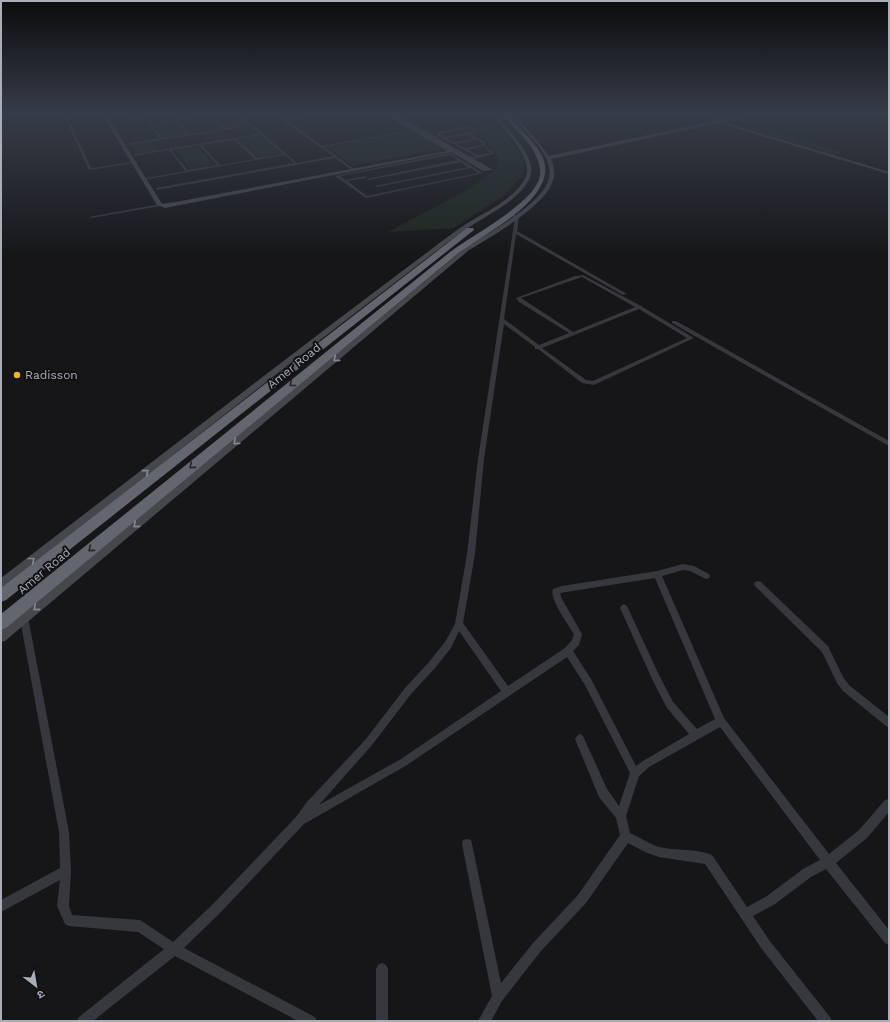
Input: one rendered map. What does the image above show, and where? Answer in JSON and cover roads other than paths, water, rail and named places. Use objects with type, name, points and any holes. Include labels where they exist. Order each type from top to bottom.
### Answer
[{"type":"highway","name":"Amer Road","points":[[1,596],[448,246],[471,226],[521,196],[531,184],[535,175],[534,162]]},
{"type":"highway","name":"Amer Road","points":[[1,623],[20,614],[433,273],[466,243],[513,215],[539,187],[543,176],[541,162]]},
{"type":"street","points":[[87,162],[90,169],[133,163],[160,205]]},
{"type":"street","points":[[140,162],[143,166]]},
{"type":"street","points":[[179,162],[187,171]]},
{"type":"street","points":[[216,162],[220,166]]},
{"type":"street","points":[[144,179],[243,162]]},
{"type":"street","points":[[161,193],[310,162]]},
{"type":"street","points":[[342,162],[386,193]]},
{"type":"street","points":[[160,205],[168,206],[394,162]]},
{"type":"street","points":[[91,218],[171,202],[402,162]]},
{"type":"street","points":[[419,169],[408,162],[392,166],[355,170],[337,176],[364,197],[482,174],[461,162]]},
{"type":"street","points":[[434,162],[460,178]]},
{"type":"street","points":[[344,181],[386,176],[456,162]]},
{"type":"street","points":[[473,162],[485,170],[491,170],[477,162]]},
{"type":"street","points":[[1,584],[389,284],[511,198],[524,184],[529,174],[528,162]]},
{"type":"street","points":[[83,1021],[174,949],[217,908],[300,821],[310,807],[369,742],[408,691],[448,645],[459,624],[471,554],[481,459],[516,232],[513,215],[545,192],[552,175],[549,162]]},
{"type":"street","points":[[852,162],[889,173]]},
{"type":"street","points":[[392,166],[402,172]]},
{"type":"street","points":[[377,186],[471,167]]},
{"type":"street","points":[[375,168],[405,189]]},
{"type":"street","points":[[147,172],[167,202],[171,202]]},
{"type":"street","points":[[430,175],[440,182]]},
{"type":"street","points":[[411,179],[422,186]]},
{"type":"street","points":[[516,232],[889,444]]},
{"type":"street","points":[[502,320],[537,348],[584,382],[590,383],[690,340],[690,337],[583,276],[576,277],[518,298],[572,333]]},
{"type":"street","points":[[537,348],[639,307]]},
{"type":"street","points":[[300,821],[404,762],[568,651],[576,642],[578,634],[558,600],[556,592],[562,589],[657,574],[683,566],[691,568],[706,576]]},
{"type":"street","points":[[657,574],[722,721],[828,862],[889,939]]},
{"type":"street","points":[[758,584],[825,649],[840,680],[846,688],[889,723]]},
{"type":"street","points":[[624,608],[670,705],[696,735]]},
{"type":"street","points":[[1,637],[20,614]]},
{"type":"street","points":[[20,614],[64,832],[66,871],[63,906],[69,920],[140,926],[174,949],[311,1021]]},
{"type":"street","points":[[459,624],[507,692]]},
{"type":"street","points":[[568,651],[588,682],[635,773]]},
{"type":"street","points":[[621,816],[635,773],[646,764],[722,721]]},
{"type":"street","points":[[580,739],[603,793],[621,816],[626,836],[663,853],[696,855],[708,859],[746,913],[765,944],[826,1021]]},
{"type":"street","points":[[746,913],[771,900],[807,873],[828,862],[863,834],[889,804]]},
{"type":"street","points":[[484,1021],[498,998],[537,947],[582,899],[626,836]]},
{"type":"street","points":[[468,844],[498,998]]},
{"type":"street","points":[[1,906],[66,871]]},
{"type":"street","points":[[382,969],[382,1021]]},
{"type":"place","name":"Radisson","points":[[17,375]]}]
